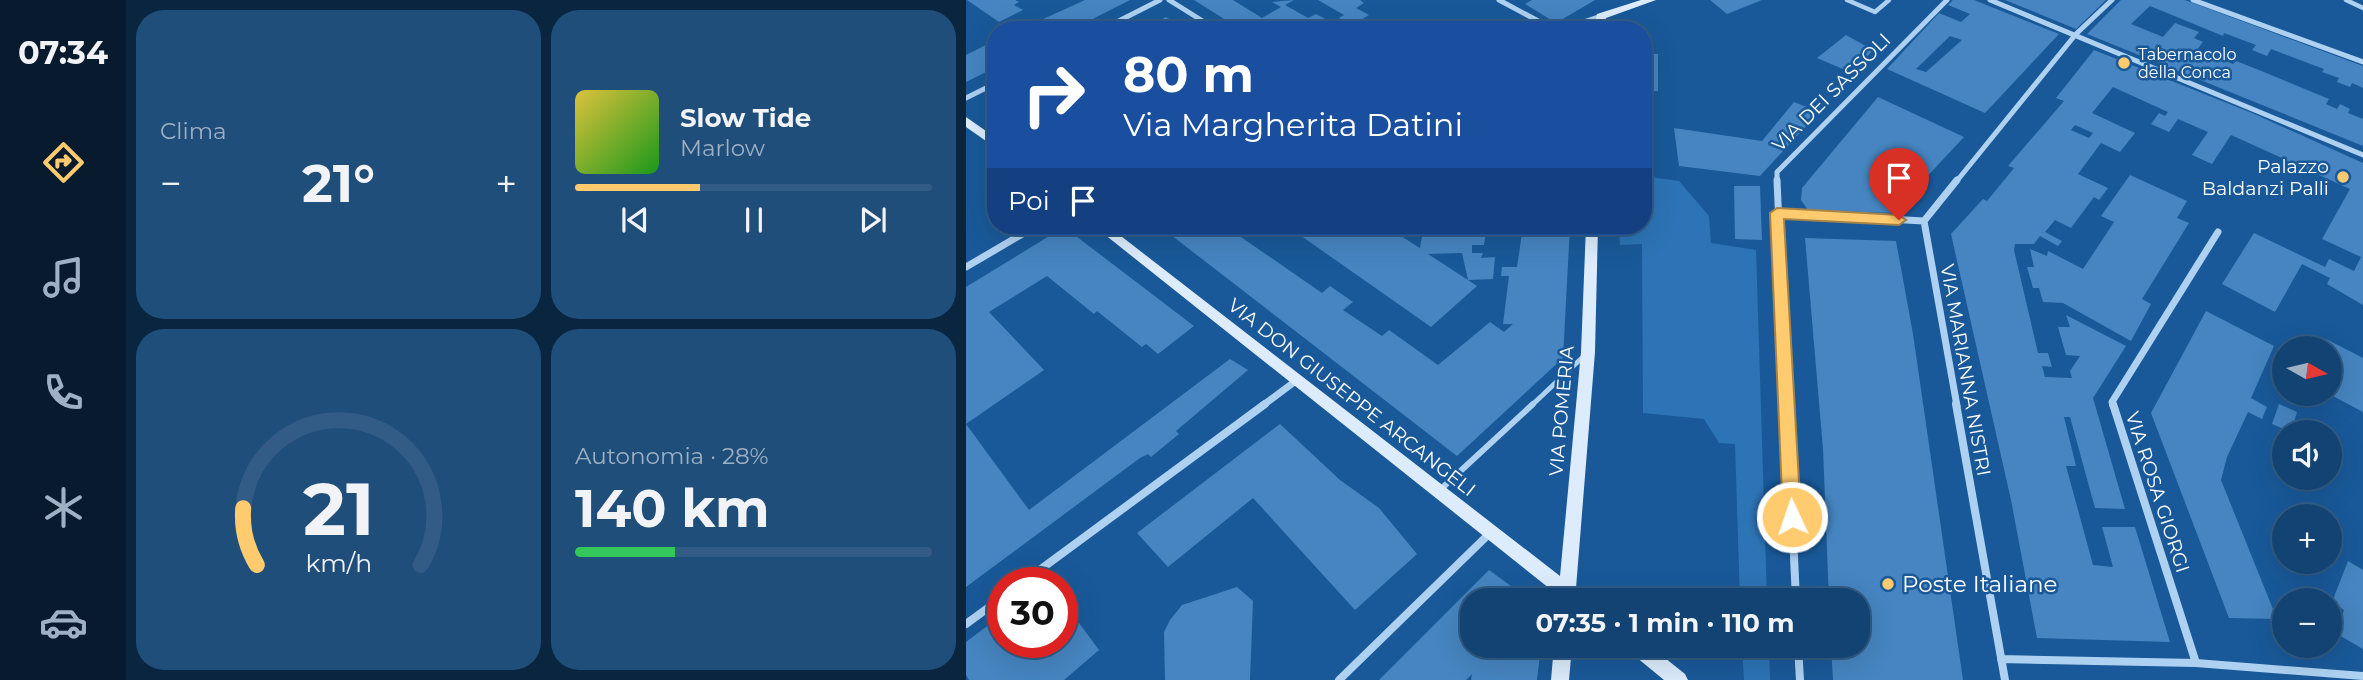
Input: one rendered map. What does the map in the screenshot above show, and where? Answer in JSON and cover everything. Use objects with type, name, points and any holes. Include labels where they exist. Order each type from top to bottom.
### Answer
[{"type":"street","points":[[1119,21],[1160,0]]},
{"type":"street","points":[[1169,0],[1203,21]]},
{"type":"street","points":[[1499,0],[1540,21]]},
{"type":"street","points":[[1585,21],[1651,0]]},
{"type":"street","name":"VIA DEI SASSOLI","points":[[1795,588],[1777,172],[1947,0]]},
{"type":"street","points":[[1990,0],[2363,155]]},
{"type":"street","points":[[1777,213],[1924,221],[2076,34],[2112,0]]},
{"type":"street","points":[[2193,0],[2363,62]]},
{"type":"street","points":[[1601,16],[1601,21]]},
{"type":"street","points":[[966,97],[987,87]]},
{"type":"street","points":[[966,121],[987,137]]},
{"type":"street","name":"VIA MARIANNA NISTRI","points":[[1924,221],[2005,680]]},
{"type":"street","name":"VIA ROSA GIORGI","points":[[2196,663],[2112,402],[2218,232]]},
{"type":"street","points":[[966,267],[1021,235]]},
{"type":"street","name":"VIA DON GIUSEPPE ARCANGELI","points":[[1112,235],[1559,588]]},
{"type":"street","name":"VIA POMERIA","points":[[1572,588],[1588,352],[1592,235]]},
{"type":"street","points":[[1044,567],[1297,380]]},
{"type":"street","points":[[1339,680],[1491,532]]},
{"type":"street","points":[[966,624],[987,609]]},
{"type":"street","points":[[1560,680],[1562,658]]},
{"type":"street","points":[[1651,658],[1679,680]]},
{"type":"street","points":[[1799,658],[1800,680]]},
{"type":"street","points":[[2001,659],[2196,663],[2363,676]]},
{"type":"lane","points":[[1847,0],[1875,12],[1889,0]]},
{"type":"lane","points":[[2346,0],[2363,8]]},
{"type":"lane","points":[[1439,491],[1588,352]]},
{"type":"shaded area","points":[[1652,177],[1679,181],[1709,216],[1711,243],[1756,250],[1767,588],[1740,588],[1735,444],[1719,443],[1704,419],[1643,413],[1642,244],[1620,245],[1619,235],[1652,235]]},
{"type":"shaded area","points":[[1743,658],[1769,658],[1770,680],[1744,680]]},
{"type":"building","points":[[967,0],[1019,2],[1014,5],[1023,10],[998,21]]},
{"type":"building","points":[[1085,0],[1130,0],[1089,21],[1039,21]]},
{"type":"building","points":[[1194,0],[1233,0],[1262,18],[1281,7],[1272,2],[1294,0],[1285,5],[1308,18],[1316,14],[1329,21],[1227,21]]},
{"type":"building","points":[[1318,0],[1360,0],[1364,3],[1356,8],[1369,15],[1359,21],[1345,21],[1339,18],[1344,15]]},
{"type":"building","points":[[1532,0],[1595,0],[1559,21],[1553,21],[1525,4]]},
{"type":"building","points":[[1710,0],[1762,0],[1727,14]]},
{"type":"building","points":[[1953,0],[1974,0],[2059,34],[1985,113],[1887,69],[1939,13],[1961,22],[1970,14],[1948,5]],"holes":[[[1950,36],[1962,40],[1926,72],[1916,69]]]},
{"type":"building","points":[[2005,0],[2106,0],[2076,29]]},
{"type":"building","points":[[2121,0],[2185,0],[2363,66],[2363,88],[2352,83],[2350,87],[2337,82],[2339,78],[2322,72],[2324,69],[2271,49],[2267,56],[2252,50],[2256,45],[2224,33],[2223,36],[2150,6],[2131,24],[2163,37],[2175,23],[2199,32],[2194,38],[2203,42],[2197,50],[2233,64],[2236,61],[2329,99],[2326,104],[2337,109],[2340,104],[2350,109],[2348,113],[2363,119],[2363,146],[2087,34]]},
{"type":"building","points":[[1846,35],[1873,50],[1852,73],[1817,58]]},
{"type":"building","points":[[987,44],[987,72],[966,82],[966,55]]},
{"type":"building","points":[[2094,50],[2252,113],[2363,163],[2363,305],[2327,284],[2330,278],[2302,264],[2275,312],[2222,284],[2254,233],[2325,267],[2329,259],[2354,271],[2361,257],[2322,239],[2350,189],[2231,135],[2212,164],[2192,155],[2208,132],[2178,119],[2169,132],[2151,124],[2159,113],[2165,116],[2168,112],[2113,87],[2092,113],[2135,133],[2120,152],[2101,143],[2078,174],[2108,188],[2099,200],[2094,197],[2071,228],[2055,220],[2045,232],[2062,241],[2058,246],[2040,236],[2034,244],[2015,244],[2014,250],[2038,353],[2048,353],[2052,367],[2042,366],[2045,377],[2072,378],[2070,371],[2080,356],[2066,355],[2058,327],[2070,327],[2066,315],[2126,346],[2093,398],[2125,509],[2095,508],[2070,417],[2064,417],[2076,466],[2066,466],[2093,565],[2113,567],[2102,527],[2135,527],[2170,642],[2037,638],[2011,500],[1951,234],[1983,199],[1987,201],[2014,168],[2008,166],[2064,101],[2056,98]],"holes":[[[2075,125],[2093,133],[2089,138],[2071,130]]]},
{"type":"building","points":[[1652,54],[1658,54],[1658,91],[1652,91]]},
{"type":"building","points":[[1878,97],[1964,137],[1893,213],[1808,210],[1801,200],[1802,188]]},
{"type":"building","points":[[1794,102],[1819,112],[1760,176],[1679,166],[1674,128],[1762,141]]},
{"type":"building","points":[[2130,175],[2187,201],[2177,218],[2189,223],[2142,299],[2151,304],[2131,341],[2063,303],[2043,302],[2039,288],[2033,288],[2027,267],[2034,267],[2030,249],[2047,256],[2048,251],[2083,269],[2114,222],[2101,216]]},
{"type":"building","points":[[1734,186],[1760,186],[1762,240],[1735,239]]},
{"type":"building","points":[[1051,235],[1075,235],[1194,326],[1158,354],[1146,344],[1142,347],[1097,311],[1094,314],[1047,276],[989,312],[1044,370],[966,424],[966,287]]},
{"type":"building","points":[[1171,235],[1238,235],[1322,293],[1330,286],[1353,302],[1343,310],[1382,336],[1389,330],[1438,365],[1490,322],[1504,332],[1513,324],[1503,324],[1509,276],[1501,276],[1502,267],[1517,267],[1522,235],[1570,235],[1563,358],[1457,456]]},
{"type":"building","points":[[1300,235],[1399,235],[1420,248],[1422,235],[1486,235],[1484,245],[1472,245],[1472,253],[1483,253],[1481,258],[1495,257],[1493,279],[1468,280],[1477,286],[1431,327]],"holes":[[[1462,253],[1468,280],[1428,254]]]},
{"type":"building","points":[[1805,238],[1896,241],[1913,334],[1963,680],[1833,680],[1832,658],[1870,658],[1870,588],[1829,588],[1823,449]]},
{"type":"building","points":[[2206,311],[2272,345],[2251,398],[2267,407],[2262,419],[2248,412],[2227,457],[2221,480],[2272,607],[2272,619],[2229,618],[2151,413]]},
{"type":"building","points":[[2342,347],[2363,358],[2363,412],[2342,401]]},
{"type":"building","points":[[1230,359],[1248,370],[1176,431],[1179,434],[1151,457],[1148,454],[1140,458],[993,567],[987,567],[987,571],[966,587],[966,424],[1029,510]]},
{"type":"building","points":[[2278,406],[2297,412],[2295,420],[2273,420]]},
{"type":"building","points":[[1280,424],[1340,480],[1379,508],[1417,554],[1355,610],[1253,498],[1168,567],[1137,533]]},
{"type":"building","points":[[2348,561],[2363,570],[2363,649],[2342,637],[2342,588],[2337,588]]},
{"type":"building","points":[[1489,570],[1514,588],[1471,588]]},
{"type":"building","points":[[1237,587],[1253,601],[1250,680],[1165,680],[1164,632],[1170,620],[1182,605]]},
{"type":"building","points":[[1460,599],[1460,658],[1540,658],[1537,680],[1471,680],[1472,674],[1466,680],[1379,680]]},
{"type":"building","points":[[1078,622],[1099,650],[1064,680],[969,680],[966,675],[966,642],[987,626],[987,658],[1078,658]]},
{"type":"place","name":"Tabernacolo della Conca","points":[[2124,63]]},
{"type":"place","name":"Palazzo Baldanzi Palli","points":[[2343,177]]},
{"type":"place","name":"Poste Italiane","points":[[1888,584]]},
{"type":"route","points":[[1792,517],[1777,213],[1899,220]]}]
